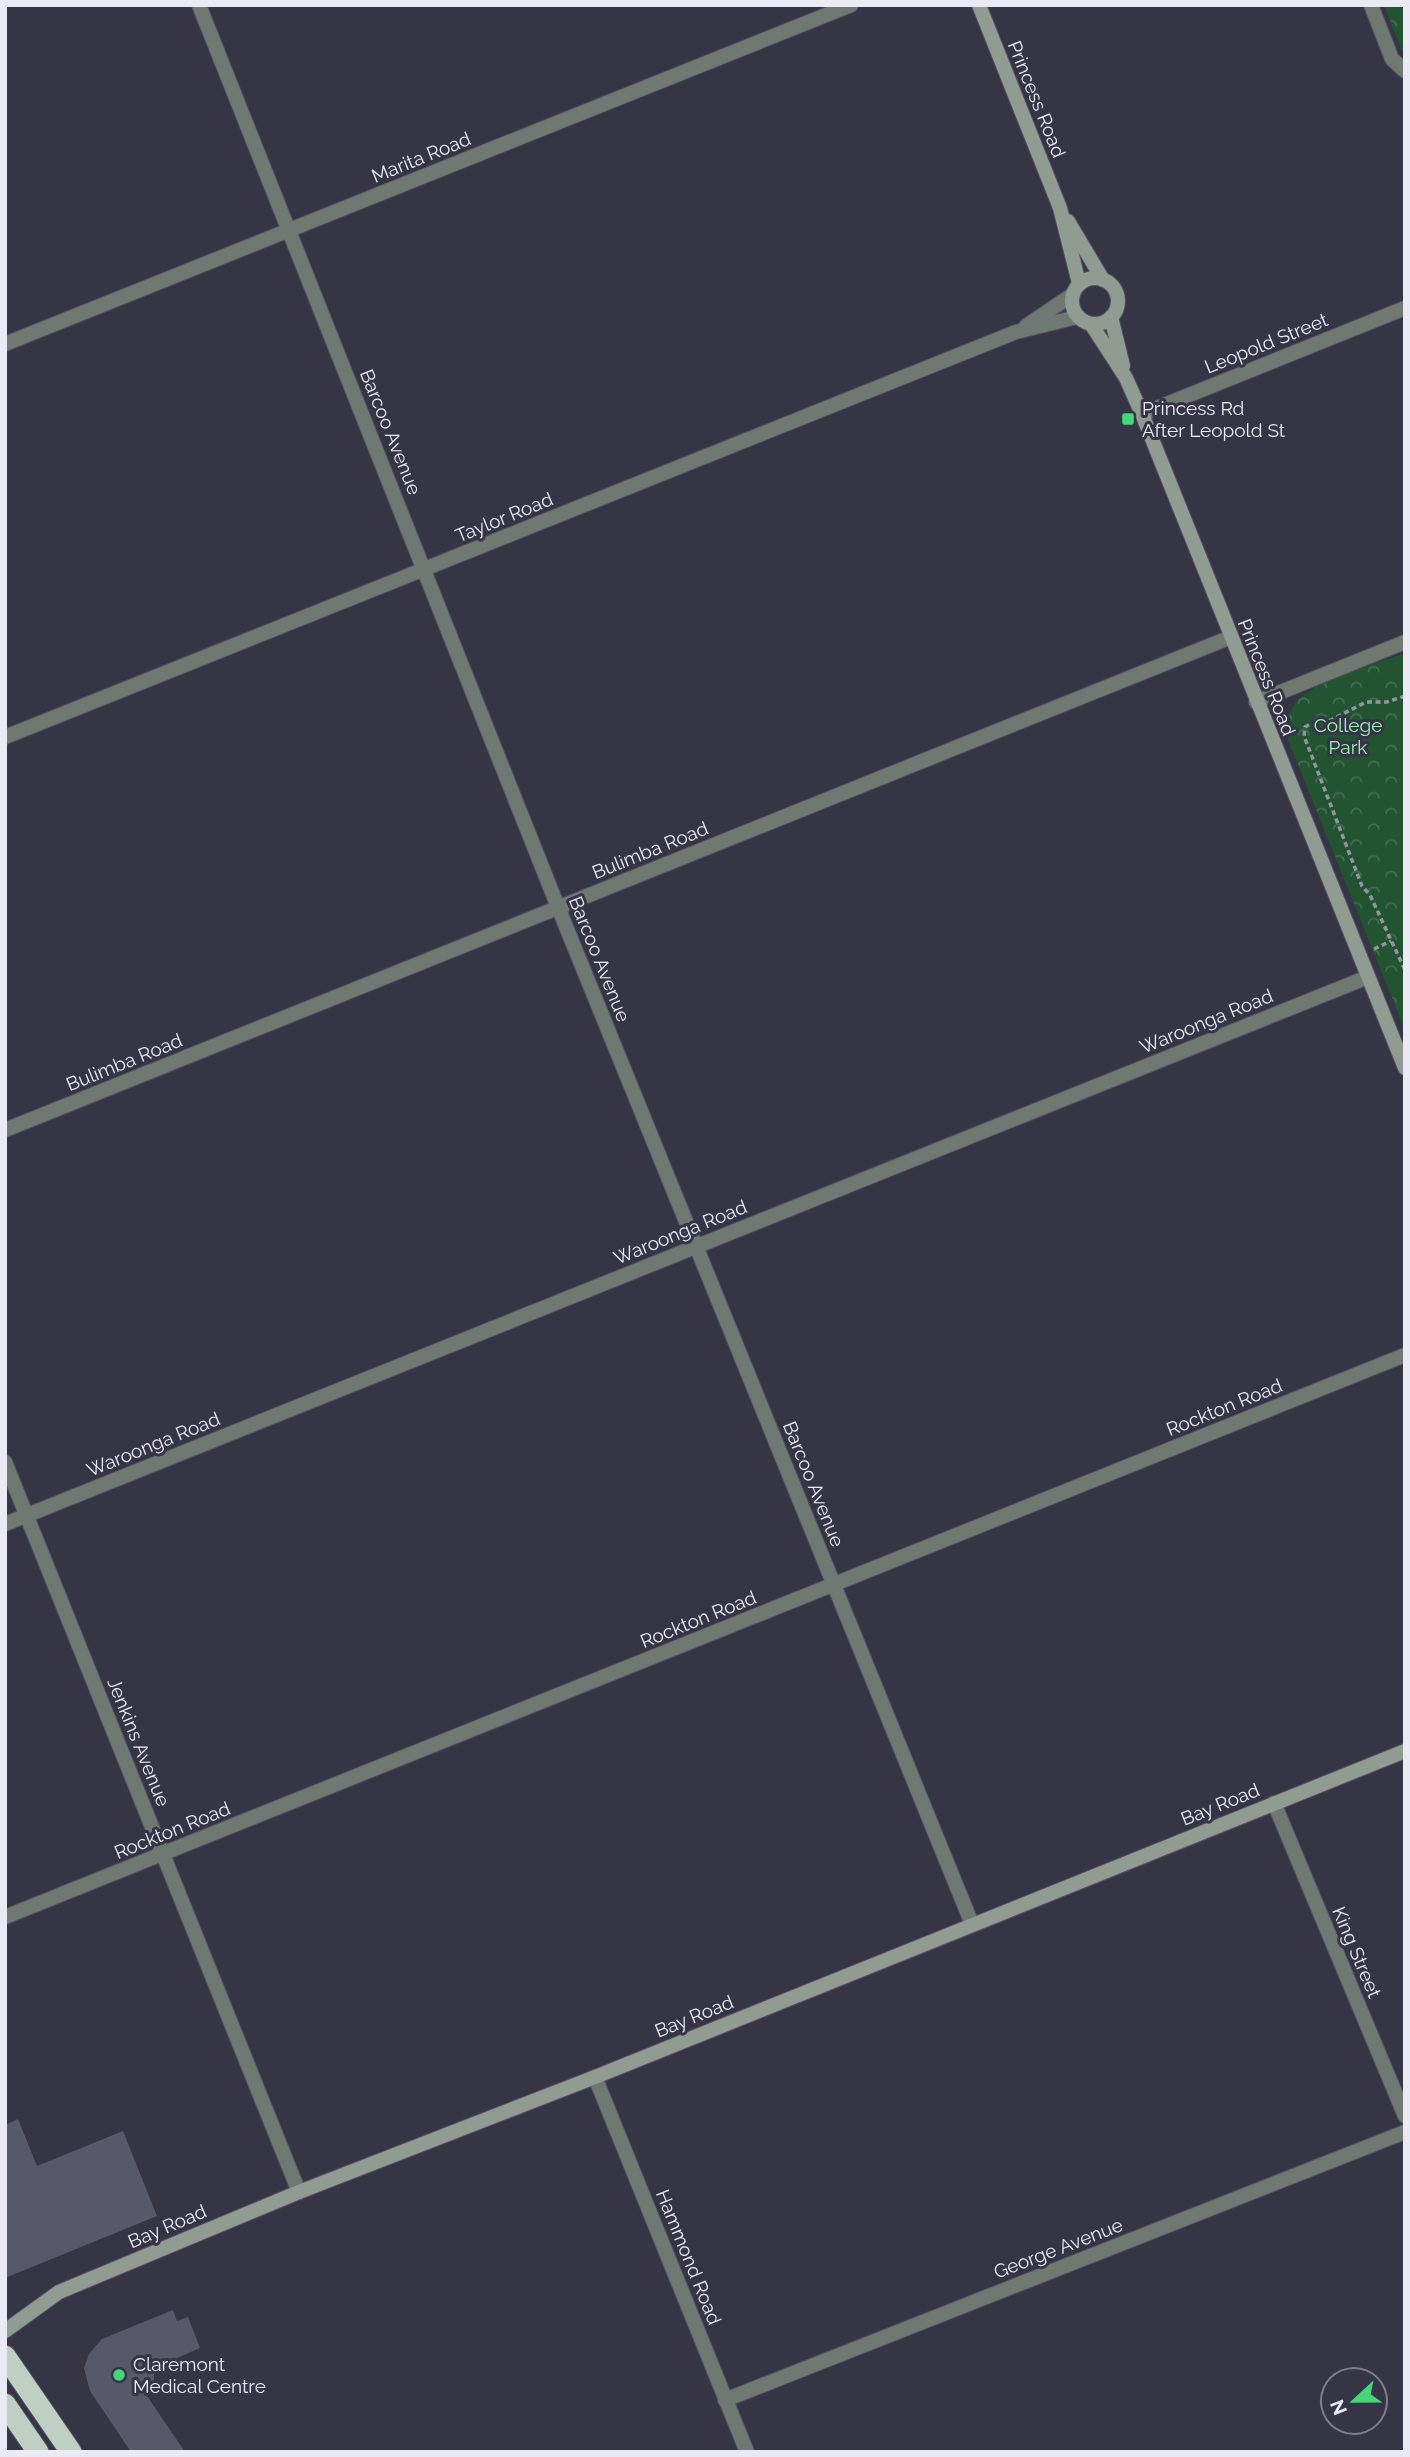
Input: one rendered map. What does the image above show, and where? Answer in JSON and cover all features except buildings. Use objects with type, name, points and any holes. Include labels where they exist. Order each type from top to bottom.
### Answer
[{"type":"highway","points":[[5,2356],[71,2452]]},
{"type":"highway","points":[[5,2404],[38,2452]]},
{"type":"street","name":"Barcoo Avenue","points":[[199,5],[426,569],[558,907],[971,1924]]},
{"type":"street","name":"Marita Road","points":[[5,344],[851,5]]},
{"type":"street","name":"Princess Road","points":[[979,5],[1060,208],[1103,280]]},
{"type":"street","points":[[1371,5],[1392,59],[1405,71]]},
{"type":"street","name":"Princess Road","points":[[1060,208],[1076,289]]},
{"type":"street","points":[[1089,278],[1110,283],[1118,303],[1111,317],[1105,322],[1091,324],[1077,317],[1071,303],[1076,289],[1089,278]]},
{"type":"street","name":"Taylor Road","points":[[1016,332],[1076,289]]},
{"type":"street","name":"Leopold Street","points":[[1142,414],[1405,308]]},
{"type":"street","name":"Taylor Road","points":[[5,737],[1016,332],[1077,317]]},
{"type":"street","name":"Princess Road","points":[[1111,317],[1126,378]]},
{"type":"street","name":"Princess Road","points":[[1091,324],[1126,378],[1142,414],[1405,1068]]},
{"type":"street","name":"Bulimba Road","points":[[5,1130],[1231,638]]},
{"type":"street","points":[[1256,702],[1405,642]]},
{"type":"street","name":"Waroonga Road","points":[[5,1524],[1368,977]]},
{"type":"street","name":"Rockton Road","points":[[5,1917],[1405,1356]]},
{"type":"street","name":"Jenkins Avenue","points":[[5,1462],[299,2192]]},
{"type":"street","name":"Bay Road","points":[[5,2331],[59,2292],[299,2192],[595,2077],[1405,1751]]},
{"type":"street","name":"King Street","points":[[1274,1803],[1405,2116]]},
{"type":"street","name":"Hammond Road","points":[[595,2077],[747,2452]]},
{"type":"street","name":"George Avenue","points":[[726,2400],[1405,2132]]},
{"type":"path","points":[[1405,696],[1387,702],[1366,702],[1323,723],[1312,723],[1305,727],[1304,736],[1362,886],[1370,895],[1405,970]]},
{"type":"path","points":[[1373,949],[1391,942]]},
{"type":"green space","points":[[1384,5],[1405,5],[1405,58]]},
{"type":"green space","name":"College Park","points":[[1405,653],[1405,1030],[1287,737],[1290,713],[1302,696],[1329,681]]},
{"type":"place","name":"Princess Rd After Leopold St","points":[[1128,419]]},
{"type":"place","name":"Claremont Medical Centre","points":[[119,2375]]}]
